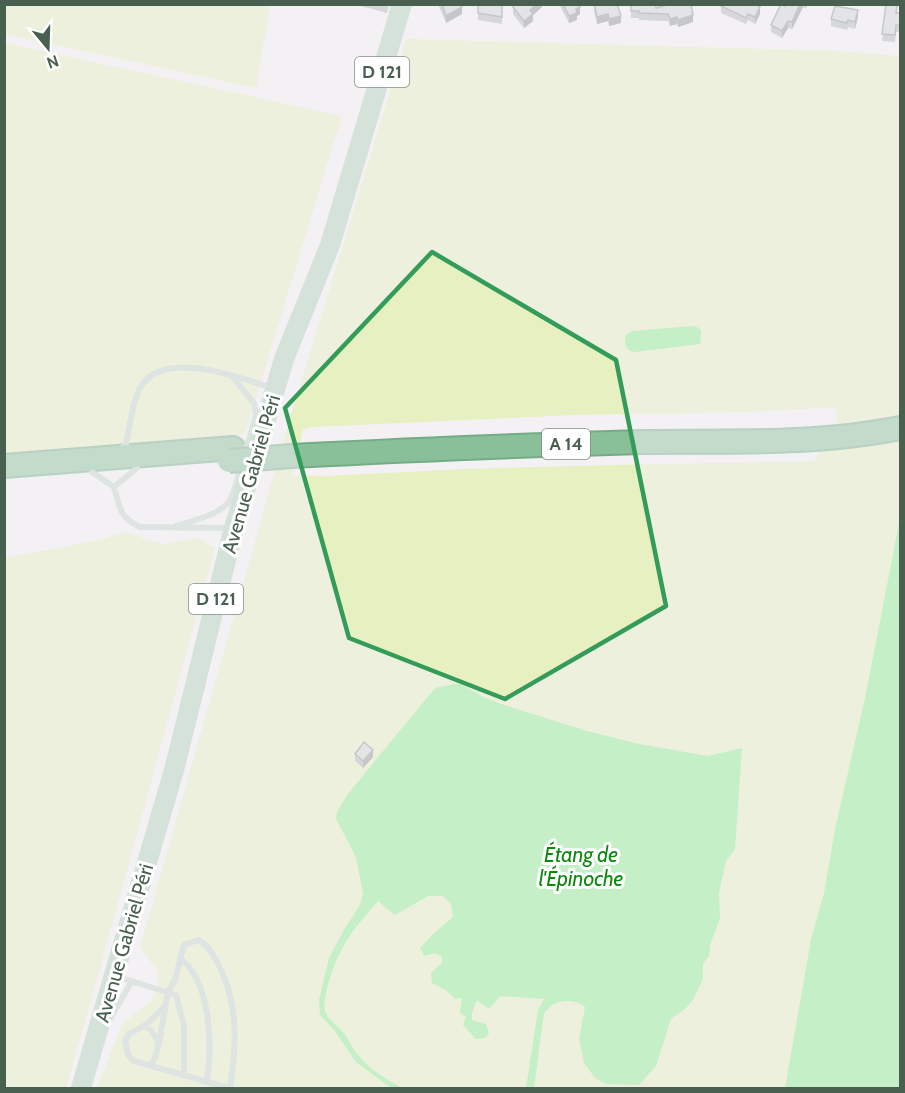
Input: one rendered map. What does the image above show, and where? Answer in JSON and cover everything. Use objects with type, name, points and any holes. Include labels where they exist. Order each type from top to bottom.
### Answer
[{"type":"highway","name":"A 14","points":[[838,430],[900,412]]},
{"type":"highway","name":"A 14","points":[[4,466],[294,450],[485,433],[737,429],[838,430],[874,433],[900,428]]},
{"type":"highway","name":"A 14","points":[[4,479],[121,460]]},
{"type":"main road","name":"Avenue Gabriel Péri","points":[[81,1089],[93,1051],[123,979],[234,528],[284,359],[330,245],[402,4]]},
{"type":"lane","points":[[234,528],[140,527],[121,515],[114,487],[138,392],[150,376],[159,371],[178,367],[232,376],[275,390]]},
{"type":"lane","points":[[176,526],[220,510],[228,504],[232,497],[256,415],[254,403],[232,376]]},
{"type":"lane","points":[[114,487],[121,460]]},
{"type":"lane","points":[[150,1065],[155,1058],[168,992],[175,980],[184,945],[198,940],[211,952],[224,977],[232,1005],[235,1022],[234,1064],[230,1089],[135,1061],[125,1048],[125,1041],[129,1034],[144,1026],[165,1006]]},
{"type":"lane","points":[[180,958],[187,963],[194,974],[207,1010],[210,1044],[207,1082]]},
{"type":"lane","points":[[123,979],[176,995],[182,1011],[185,1041],[184,1075]]},
{"type":"lane","points":[[144,1026],[156,1036],[159,1043]]},
{"type":"highlighted area","points":[[432,252],[616,360],[666,606],[505,699],[349,638],[285,408]]},
{"type":"shaded area","points":[[5,4],[270,5],[256,88],[5,34]]},
{"type":"shaded area","points":[[406,39],[840,51],[900,56],[900,518],[865,698],[835,829],[824,893],[811,939],[785,1088],[97,1088],[122,1024],[151,1001],[157,988],[158,972],[140,947],[290,418]],"holes":[[[836,407],[839,449],[820,450],[815,461],[465,469],[326,476],[293,475],[303,429],[313,427],[573,415],[748,412]]]},
{"type":"shaded area","points":[[5,43],[342,116],[245,434],[5,454]]},
{"type":"shaded area","points":[[126,532],[162,544],[198,538],[215,548],[66,1088],[5,1088],[5,558],[94,541]]},
{"type":"water","points":[[692,326],[701,330],[700,344],[635,352],[629,350],[625,344],[626,335],[632,331]]},
{"type":"water","points":[[900,518],[900,1088],[785,1088],[811,939],[824,893],[835,829],[865,698]]},
{"type":"water","name":"Étang de l'Épinoche","points":[[461,684],[481,696],[507,706],[587,731],[639,744],[708,756],[742,748],[735,849],[726,861],[719,893],[720,918],[710,945],[709,956],[703,964],[703,979],[694,998],[686,1008],[671,1019],[656,1066],[639,1085],[606,1084],[595,1078],[584,1063],[579,1039],[585,1007],[576,1002],[565,1001],[551,1006],[545,1013],[534,1088],[526,1088],[538,1010],[544,999],[500,996],[489,1009],[477,1000],[472,1020],[486,1024],[489,1033],[485,1038],[476,1039],[463,1025],[466,1017],[460,1013],[462,998],[455,999],[446,990],[432,983],[431,973],[442,963],[442,957],[435,953],[424,956],[420,948],[453,917],[451,904],[443,896],[428,896],[395,915],[378,901],[346,941],[327,988],[324,1009],[356,1053],[384,1078],[402,1088],[391,1088],[356,1062],[334,1030],[320,1015],[319,1000],[329,958],[360,905],[363,894],[356,857],[336,819],[337,812],[347,795],[435,688]]},
{"type":"building","points":[[442,4],[461,4],[462,7],[446,16]]},
{"type":"building","points":[[478,4],[502,4],[502,17],[478,13]]},
{"type":"building","points":[[516,4],[537,4],[530,10],[533,14],[524,21],[513,7]]},
{"type":"building","points":[[563,4],[579,4],[580,7],[576,9],[577,13],[569,16]]},
{"type":"building","points":[[594,4],[617,4],[621,16],[609,19],[608,14],[597,17]]},
{"type":"building","points":[[631,4],[656,4],[656,8],[671,4],[691,4],[693,15],[678,20],[677,17],[670,19],[668,14],[631,11]]},
{"type":"building","points":[[722,4],[755,4],[760,7],[755,17],[748,14],[746,18],[721,6]]},
{"type":"building","points":[[781,4],[785,6],[785,4],[800,4],[792,22],[788,21],[782,31],[771,25]]},
{"type":"building","points":[[886,4],[897,4],[896,13],[900,13],[900,25],[896,25],[895,35],[882,34]]},
{"type":"building","points":[[835,6],[858,10],[855,22],[848,20],[847,23],[831,19]]},
{"type":"building","points":[[364,742],[373,750],[363,761],[355,754]]}]
